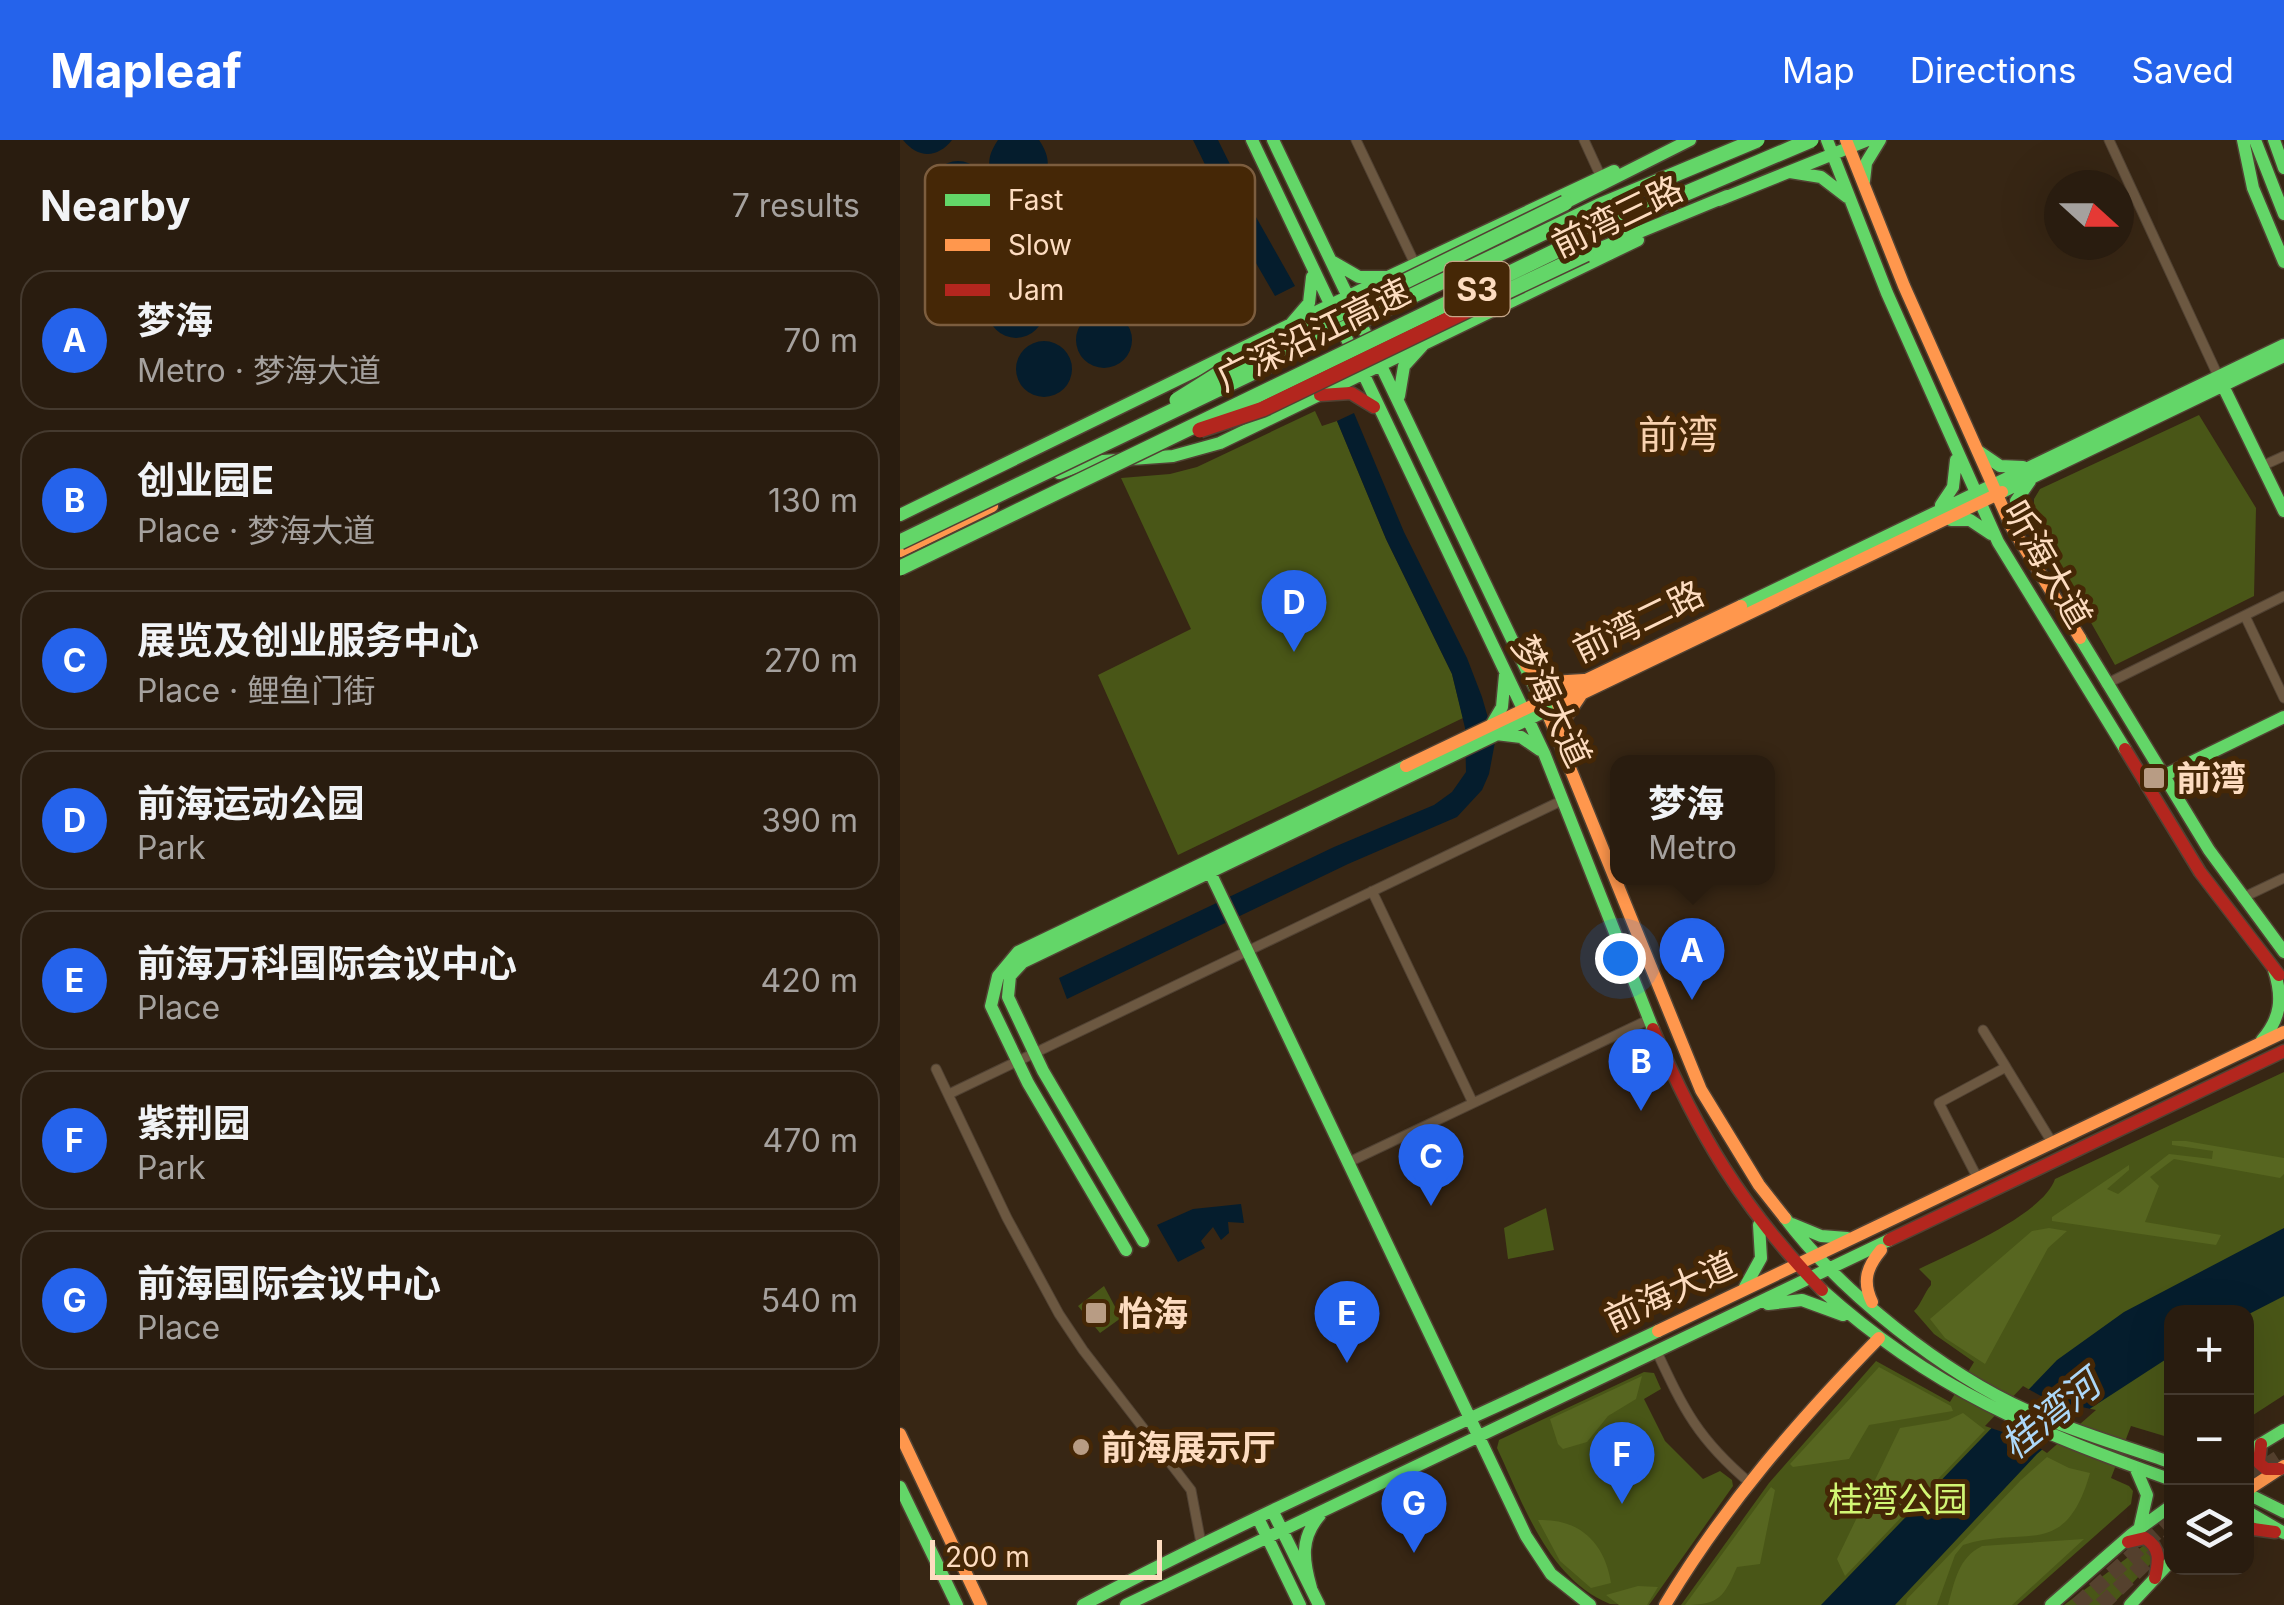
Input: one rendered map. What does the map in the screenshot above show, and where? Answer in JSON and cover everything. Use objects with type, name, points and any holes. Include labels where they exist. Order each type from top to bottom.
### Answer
[{"type":"main road","name":"梦海大道","points":[[1252,140],[1546,757],[1692,1116],[1758,1219],[1798,1265],[1879,1338],[1944,1373],[2020,1422],[2134,1461],[2164,1476]]},
{"type":"main road","name":"梦海大道","points":[[1273,140],[1544,706],[1610,869]]},
{"type":"main road","points":[[1132,430],[1228,368],[1688,140]]},
{"type":"main road","name":"前湾三路","points":[[900,515],[1388,276],[1601,176],[1688,140]]},
{"type":"main road","name":"广深沿江高速","points":[[900,542],[1599,206],[1756,140]]},
{"type":"main road","name":"广深沿江高速","points":[[900,568],[1595,232],[1811,140]]},
{"type":"main road","name":"前湾三路","points":[[900,551],[1089,462],[1160,458],[1196,451],[1320,395],[1830,147],[1868,140]]},
{"type":"main road","points":[[1865,189],[1866,163],[1880,140]]},
{"type":"main road","points":[[2243,140],[2254,188],[2284,262]]},
{"type":"main road","points":[[2255,140],[2284,214]]},
{"type":"main road","points":[[2274,140],[2284,168]]},
{"type":"main road","name":"听海大道","points":[[1847,144],[1993,490],[2016,534],[2163,776],[2242,898],[2284,952]]},
{"type":"main road","name":"听海大道","points":[[1830,147],[1956,452],[1998,542],[2200,872],[2279,975]]},
{"type":"main road","points":[[1784,172],[1821,177],[1849,199]]},
{"type":"main road","points":[[1148,446],[1262,409],[1586,254],[1727,196]]},
{"type":"main road","points":[[1328,256],[1352,275],[1388,276]]},
{"type":"main road","points":[[1291,324],[1303,315],[1311,300],[1309,261]]},
{"type":"main road","points":[[1408,426],[1399,396],[1400,374],[1410,355],[1424,344]]},
{"type":"main road","name":"前湾二路","points":[[2221,381],[2284,345]]},
{"type":"main road","name":"前湾二路","points":[[1020,957],[2221,381],[2284,356]]},
{"type":"main road","points":[[2221,381],[2284,511]]},
{"type":"main road","points":[[1320,395],[1340,392],[1361,396],[1384,418]]},
{"type":"main road","points":[[1974,446],[2000,466],[2036,469]]},
{"type":"main road","points":[[1033,450],[1048,479]]},
{"type":"main road","points":[[1934,518],[1954,486],[1956,452]]},
{"type":"main road","points":[[2016,534],[2016,501],[2036,469]]},
{"type":"main road","points":[[1934,518],[1970,520],[1984,527],[1998,542]]},
{"type":"main road","points":[[1500,660],[1504,697],[1494,729],[1521,737],[1546,757]]},
{"type":"main road","points":[[1523,661],[1551,682],[1584,686],[1566,719],[1563,739],[1567,758]]},
{"type":"main road","points":[[2163,776],[2284,717]]},
{"type":"main road","points":[[1207,866],[1346,1163],[1542,1564],[1560,1584],[1590,1605]]},
{"type":"main road","name":"梦海大道","points":[[1616,885],[1700,1090],[1722,1130],[1816,1256],[1944,1373]]},
{"type":"main road","points":[[1020,957],[1010,976],[1008,996],[1034,1053],[1143,1240]]},
{"type":"main road","points":[[1020,957],[996,977],[991,1006],[1018,1061],[1126,1250]]},
{"type":"main road","points":[[2258,1045],[2283,1008],[2279,975]]},
{"type":"main road","name":"前海大道","points":[[1083,1605],[1200,1544],[1867,1233],[2284,1032]]},
{"type":"main road","name":"前海大道","points":[[1126,1605],[2284,1052]]},
{"type":"main road","points":[[1784,1218],[1802,1230],[1830,1238],[1867,1233]]},
{"type":"main road","points":[[1738,1293],[1755,1276],[1762,1258],[1758,1219]]},
{"type":"main road","points":[[1887,1244],[1871,1262],[1864,1279],[1869,1298],[1889,1321]]},
{"type":"main road","points":[[1748,1309],[1806,1300],[1861,1324]]},
{"type":"main road","points":[[1664,1605],[1684,1571],[1750,1483],[1809,1412],[1879,1338]]},
{"type":"main road","points":[[900,1434],[980,1605]]},
{"type":"main road","points":[[2266,1439],[2258,1463],[2266,1469],[2282,1468]]},
{"type":"main road","name":"梦海大道","points":[[2134,1461],[2164,1460]]},
{"type":"main road","points":[[2132,1534],[2148,1501],[2134,1461]]},
{"type":"main road","points":[[2254,1487],[2282,1468]]},
{"type":"main road","points":[[900,1487],[957,1605]]},
{"type":"main road","points":[[2254,1496],[2284,1512]]},
{"type":"main road","points":[[1310,1588],[1303,1542],[1309,1527],[1332,1505]]},
{"type":"main road","points":[[2050,1605],[2164,1511]]},
{"type":"main road","points":[[1266,1515],[1300,1605]]},
{"type":"main road","points":[[2254,1516],[2284,1534]]},
{"type":"main road","points":[[2254,1529],[2284,1534]]},
{"type":"main road","points":[[1274,1533],[1319,1605]]},
{"type":"main road","points":[[2118,1546],[2139,1538],[2153,1542],[2159,1556],[2154,1578]]},
{"type":"main road","points":[[2130,1605],[2164,1568]]},
{"type":"street","points":[[1356,140],[1415,264]]},
{"type":"street","points":[[1584,140],[1601,176]]},
{"type":"street","points":[[2109,140],[2221,381]]},
{"type":"street","points":[[2262,466],[2284,456]]},
{"type":"street","points":[[2106,684],[2284,596]]},
{"type":"street","points":[[2245,616],[2284,698]]},
{"type":"street","points":[[949,1094],[1244,943],[1372,891],[1563,800]]},
{"type":"street","points":[[2242,898],[2284,878]]},
{"type":"street","points":[[1372,891],[1473,1103]]},
{"type":"street","points":[[1346,1163],[1650,1018]]},
{"type":"street","points":[[1983,1030],[2054,1144]]},
{"type":"street","points":[[1978,1179],[1939,1104],[2006,1067]]},
{"type":"street","points":[[936,1069],[1012,1228],[1060,1314],[1083,1350],[1191,1490],[1200,1544]]},
{"type":"street","points":[[1656,1350],[1690,1422],[1719,1457],[1750,1483]]},
{"type":"green space","points":[[1315,411],[1322,426],[1337,421],[1386,539],[1452,674],[1463,718],[1178,855],[1098,675],[1191,629],[1121,478],[1170,474],[1197,467]]},
{"type":"green space","points":[[2199,415],[2256,508],[2254,596],[2115,665],[2034,522],[2034,499],[2040,489]]},
{"type":"green space","name":"桂湾公园","points":[[2284,1072],[2284,1395],[2254,1414],[2254,1305],[2164,1305],[2164,1436],[2131,1426],[2111,1478],[2133,1491],[2131,1504],[2017,1605],[1681,1605],[1769,1483],[1876,1361],[1950,1402],[1974,1362],[1934,1334],[1914,1311],[1931,1285],[1919,1269],[2016,1219],[2047,1193],[2055,1179]]},
{"type":"green space","points":[[2172,1141],[2284,1158],[2284,1174],[2280,1178],[2174,1159],[2150,1177],[2159,1186],[2145,1222],[2221,1235],[2216,1245],[2052,1221],[2052,1217],[2129,1165],[2129,1170],[2107,1189],[2118,1194],[2169,1154],[2212,1159],[2213,1151],[2172,1145]]},
{"type":"green space","points":[[1546,1208],[1554,1250],[1508,1259],[1504,1228]]},
{"type":"green space","points":[[2032,1231],[2067,1231],[2048,1248],[1985,1364],[1945,1338],[1930,1319]]},
{"type":"green space","points":[[1104,1286],[1121,1318],[1100,1333],[1078,1306]]},
{"type":"green space","points":[[1879,1367],[1951,1406],[1953,1411],[1869,1425],[1849,1459],[1793,1467],[1790,1464]]},
{"type":"green space","points":[[1644,1372],[1654,1373],[1661,1389],[1644,1399],[1665,1441],[1703,1479],[1720,1471],[1732,1480],[1733,1486],[1649,1605],[1610,1604],[1588,1592],[1554,1558],[1528,1515],[1497,1448],[1499,1440]]},
{"type":"green space","points":[[1642,1376],[1636,1399],[1608,1416],[1587,1442],[1563,1449],[1558,1444],[1550,1419]]},
{"type":"green space","points":[[1963,1413],[1985,1430],[1845,1576],[1837,1559],[1900,1428],[1948,1420]]},
{"type":"green space","points":[[2047,1457],[2090,1473],[2080,1501],[2068,1519],[2040,1534],[1963,1545],[1955,1555],[1937,1605],[1906,1605],[1907,1599]]},
{"type":"green space","points":[[1771,1487],[1775,1490],[1760,1564],[1737,1567],[1724,1592],[1713,1601],[1685,1605]]},
{"type":"green space","points":[[1538,1520],[1566,1523],[1588,1536],[1603,1556],[1611,1583],[1591,1588],[1560,1561]]},
{"type":"green space","points":[[2084,1539],[2012,1605],[1948,1605],[1963,1564],[1982,1546]]},
{"type":"green space","points":[[2147,1543],[2155,1559],[2112,1605],[2064,1605]]},
{"type":"green space","points":[[1638,1586],[1658,1587],[1647,1605],[1619,1605],[1606,1595]]},
{"type":"water","points":[[903,140],[952,140],[941,150],[928,154],[915,151]]},
{"type":"water","points":[[998,140],[1039,140],[1048,160],[1047,165],[990,165]]},
{"type":"water","points":[[1193,140],[1218,140],[1230,165],[1205,165]]},
{"type":"water","points":[[958,161],[972,165],[944,165]]},
{"type":"water","points":[[1255,215],[1295,286],[1275,296],[1255,261]]},
{"type":"water","points":[[993,325],[1039,325],[1027,336],[1016,338]]},
{"type":"water","points":[[1081,325],[1127,325],[1130,351],[1115,366],[1093,366],[1078,351],[1076,340]]},
{"type":"water","points":[[1044,341],[1064,349],[1072,369],[1064,389],[1044,397],[1024,389],[1016,369],[1024,349]]},
{"type":"water","points":[[1354,413],[1404,532],[1467,658],[1482,697],[1495,742],[1482,790],[1457,817],[1348,864],[1067,999],[1059,978],[1334,847],[1434,805],[1452,792],[1466,772],[1465,728],[1452,674],[1386,539],[1337,421]]},
{"type":"water","points":[[1241,1204],[1244,1223],[1228,1222],[1229,1233],[1221,1240],[1213,1227],[1201,1241],[1205,1248],[1178,1262],[1157,1225],[1193,1209]]},
{"type":"water","name":"桂湾河","points":[[2284,1228],[2284,1296],[2254,1311],[2254,1305],[2164,1305],[2164,1361],[2091,1408],[2037,1454],[1895,1605],[1821,1605],[2057,1360],[2124,1312]]},
{"type":"pier","points":[[2023,1386],[2048,1400],[2096,1410],[2047,1453],[2029,1441],[1985,1426]]},
{"type":"tunnel","points":[[2254,1474],[2284,1454]]},
{"type":"tunnel","points":[[2077,1605],[2164,1526]]},
{"type":"tunnel","points":[[2101,1605],[2164,1546]]},
{"type":"traffic: fast","points":[[1252,140],[1544,753],[1653,1029]]},
{"type":"traffic: fast","points":[[1273,140],[1550,719]]},
{"type":"traffic: fast","points":[[1565,203],[1690,140]]},
{"type":"traffic: fast","points":[[900,542],[1599,206],[1757,140]]},
{"type":"traffic: fast","points":[[900,568],[1595,232],[1811,140]]},
{"type":"traffic: fast","points":[[1827,140],[1887,293],[1998,542],[2125,749]]},
{"type":"traffic: fast","points":[[1719,200],[1868,140]]},
{"type":"traffic: fast","points":[[1864,181],[1866,163],[1880,140]]},
{"type":"traffic: fast","points":[[2243,140],[2253,188],[2284,262]]},
{"type":"traffic: fast","points":[[2255,140],[2284,214]]},
{"type":"traffic: fast","points":[[2274,140],[2284,168]]},
{"type":"traffic: fast","points":[[900,515],[1614,171]]},
{"type":"traffic: fast","points":[[1790,172],[1821,177],[1847,197]]},
{"type":"traffic: fast","points":[[1586,254],[1727,196]]},
{"type":"traffic: fast","points":[[1177,400],[1228,368],[1565,203]]},
{"type":"traffic: fast","points":[[1059,473],[1089,462],[1173,456],[1220,443],[1638,240]]},
{"type":"traffic: fast","points":[[1472,308],[1586,254]]},
{"type":"traffic: fast","points":[[1333,262],[1359,277],[1388,277]]},
{"type":"traffic: fast","points":[[1291,324],[1309,303],[1312,277]]},
{"type":"traffic: fast","points":[[1399,396],[1404,366],[1424,344]]},
{"type":"traffic: fast","points":[[1741,606],[2284,345]]},
{"type":"traffic: fast","points":[[2002,492],[2284,356]]},
{"type":"traffic: fast","points":[[2223,386],[2284,511]]},
{"type":"traffic: fast","points":[[1978,451],[2000,466],[2023,467]]},
{"type":"traffic: fast","points":[[1941,505],[1953,487],[1956,460]]},
{"type":"traffic: fast","points":[[2015,527],[2016,501],[2030,481]]},
{"type":"traffic: fast","points":[[1951,520],[1970,520],[1991,534]]},
{"type":"traffic: fast","points":[[2080,638],[2209,850],[2284,952]]},
{"type":"traffic: fast","points":[[1492,724],[1502,707],[1505,675]]},
{"type":"traffic: fast","points":[[1143,1241],[1043,1071],[1008,997],[1010,976],[1023,962],[1558,705]]},
{"type":"traffic: fast","points":[[2163,776],[2284,717]]},
{"type":"traffic: fast","points":[[1496,734],[1521,737],[1540,750]]},
{"type":"traffic: fast","points":[[1126,1250],[1028,1083],[991,1006],[998,976],[1018,952],[1406,766]]},
{"type":"traffic: fast","points":[[1207,866],[1526,1536],[1551,1574],[1590,1605]]},
{"type":"traffic: fast","points":[[2262,1040],[2279,1007],[2274,970]]},
{"type":"traffic: fast","points":[[1785,1218],[1865,1302],[1962,1375],[2045,1419],[2164,1460]]},
{"type":"traffic: fast","points":[[1792,1224],[1821,1236],[1847,1238]]},
{"type":"traffic: fast","points":[[1745,1287],[1761,1258],[1759,1225]]},
{"type":"traffic: fast","points":[[1126,1605],[1889,1240]]},
{"type":"traffic: fast","points":[[1822,1290],[1904,1355],[1987,1404],[2075,1444],[2164,1477]]},
{"type":"traffic: fast","points":[[1768,1304],[1802,1300],[1843,1315]]},
{"type":"traffic: fast","points":[[1083,1605],[1297,1499],[1658,1331]]},
{"type":"traffic: fast","points":[[2254,1448],[2284,1430]]},
{"type":"traffic: fast","points":[[2135,1467],[2147,1495],[2140,1526]]},
{"type":"traffic: fast","points":[[900,1487],[957,1605]]},
{"type":"traffic: fast","points":[[2254,1497],[2284,1512]]},
{"type":"traffic: fast","points":[[2051,1605],[2164,1511]]},
{"type":"traffic: fast","points":[[1273,1512],[1319,1605]]},
{"type":"traffic: fast","points":[[1311,1588],[1306,1541],[1320,1515]]},
{"type":"traffic: fast","points":[[2254,1516],[2284,1533]]},
{"type":"traffic: fast","points":[[1258,1518],[1300,1605]]},
{"type":"traffic: fast","points":[[2130,1605],[2164,1569]]},
{"type":"traffic: slow","points":[[1846,140],[1904,286],[2011,526],[2080,638]]},
{"type":"traffic: slow","points":[[1558,705],[2002,492]]},
{"type":"traffic: slow","points":[[900,551],[992,506]]},
{"type":"traffic: slow","points":[[1406,766],[1741,606]]},
{"type":"traffic: slow","points":[[1526,665],[1551,682],[1584,680]]},
{"type":"traffic: slow","points":[[1564,742],[1565,719],[1583,692]]},
{"type":"traffic: slow","points":[[1550,719],[1610,866]]},
{"type":"traffic: slow","points":[[1618,885],[1701,1090],[1759,1185],[1785,1218]]},
{"type":"traffic: slow","points":[[1658,1331],[2284,1032]]},
{"type":"traffic: slow","points":[[1872,1302],[1868,1274],[1881,1250]]},
{"type":"traffic: slow","points":[[1665,1605],[1712,1533],[1764,1465],[1879,1338]]},
{"type":"traffic: slow","points":[[900,1434],[981,1605]]},
{"type":"traffic: slow","points":[[2254,1486],[2284,1466]]},
{"type":"traffic: jam","points":[[1200,430],[1263,409],[1472,308]]},
{"type":"traffic: jam","points":[[1320,395],[1351,393],[1374,407]]},
{"type":"traffic: jam","points":[[2125,749],[2200,872],[2279,975]]},
{"type":"traffic: jam","points":[[1653,1029],[1687,1103],[1724,1168],[1768,1229],[1822,1290]]},
{"type":"traffic: jam","points":[[1889,1240],[2284,1051]]},
{"type":"traffic: jam","points":[[2261,1444],[2259,1463],[2266,1469],[2280,1469]]},
{"type":"traffic: jam","points":[[2254,1529],[2275,1532]]},
{"type":"traffic: jam","points":[[2128,1542],[2145,1538],[2154,1546],[2158,1561],[2155,1578]]},
{"type":"place","name":"前海运动公园","points":[[1294,652]]},
{"type":"place","name":"前湾","points":[[2154,778]]},
{"type":"place","name":"梦海","points":[[1692,1000]]},
{"type":"place","name":"创业园E","points":[[1641,1111]]},
{"type":"place","name":"展览及创业服务中心","points":[[1431,1206]]},
{"type":"place","name":"怡海","points":[[1096,1313]]},
{"type":"place","name":"前海万科国际会议中心","points":[[1347,1363]]},
{"type":"place","name":"前海展示厅","points":[[1081,1447]]},
{"type":"place","name":"紫荆园","points":[[1622,1504]]},
{"type":"place","name":"前海国际会议中心","points":[[1414,1553]]},
{"type":"district","name":"前湾","points":[[1678,434]]}]
